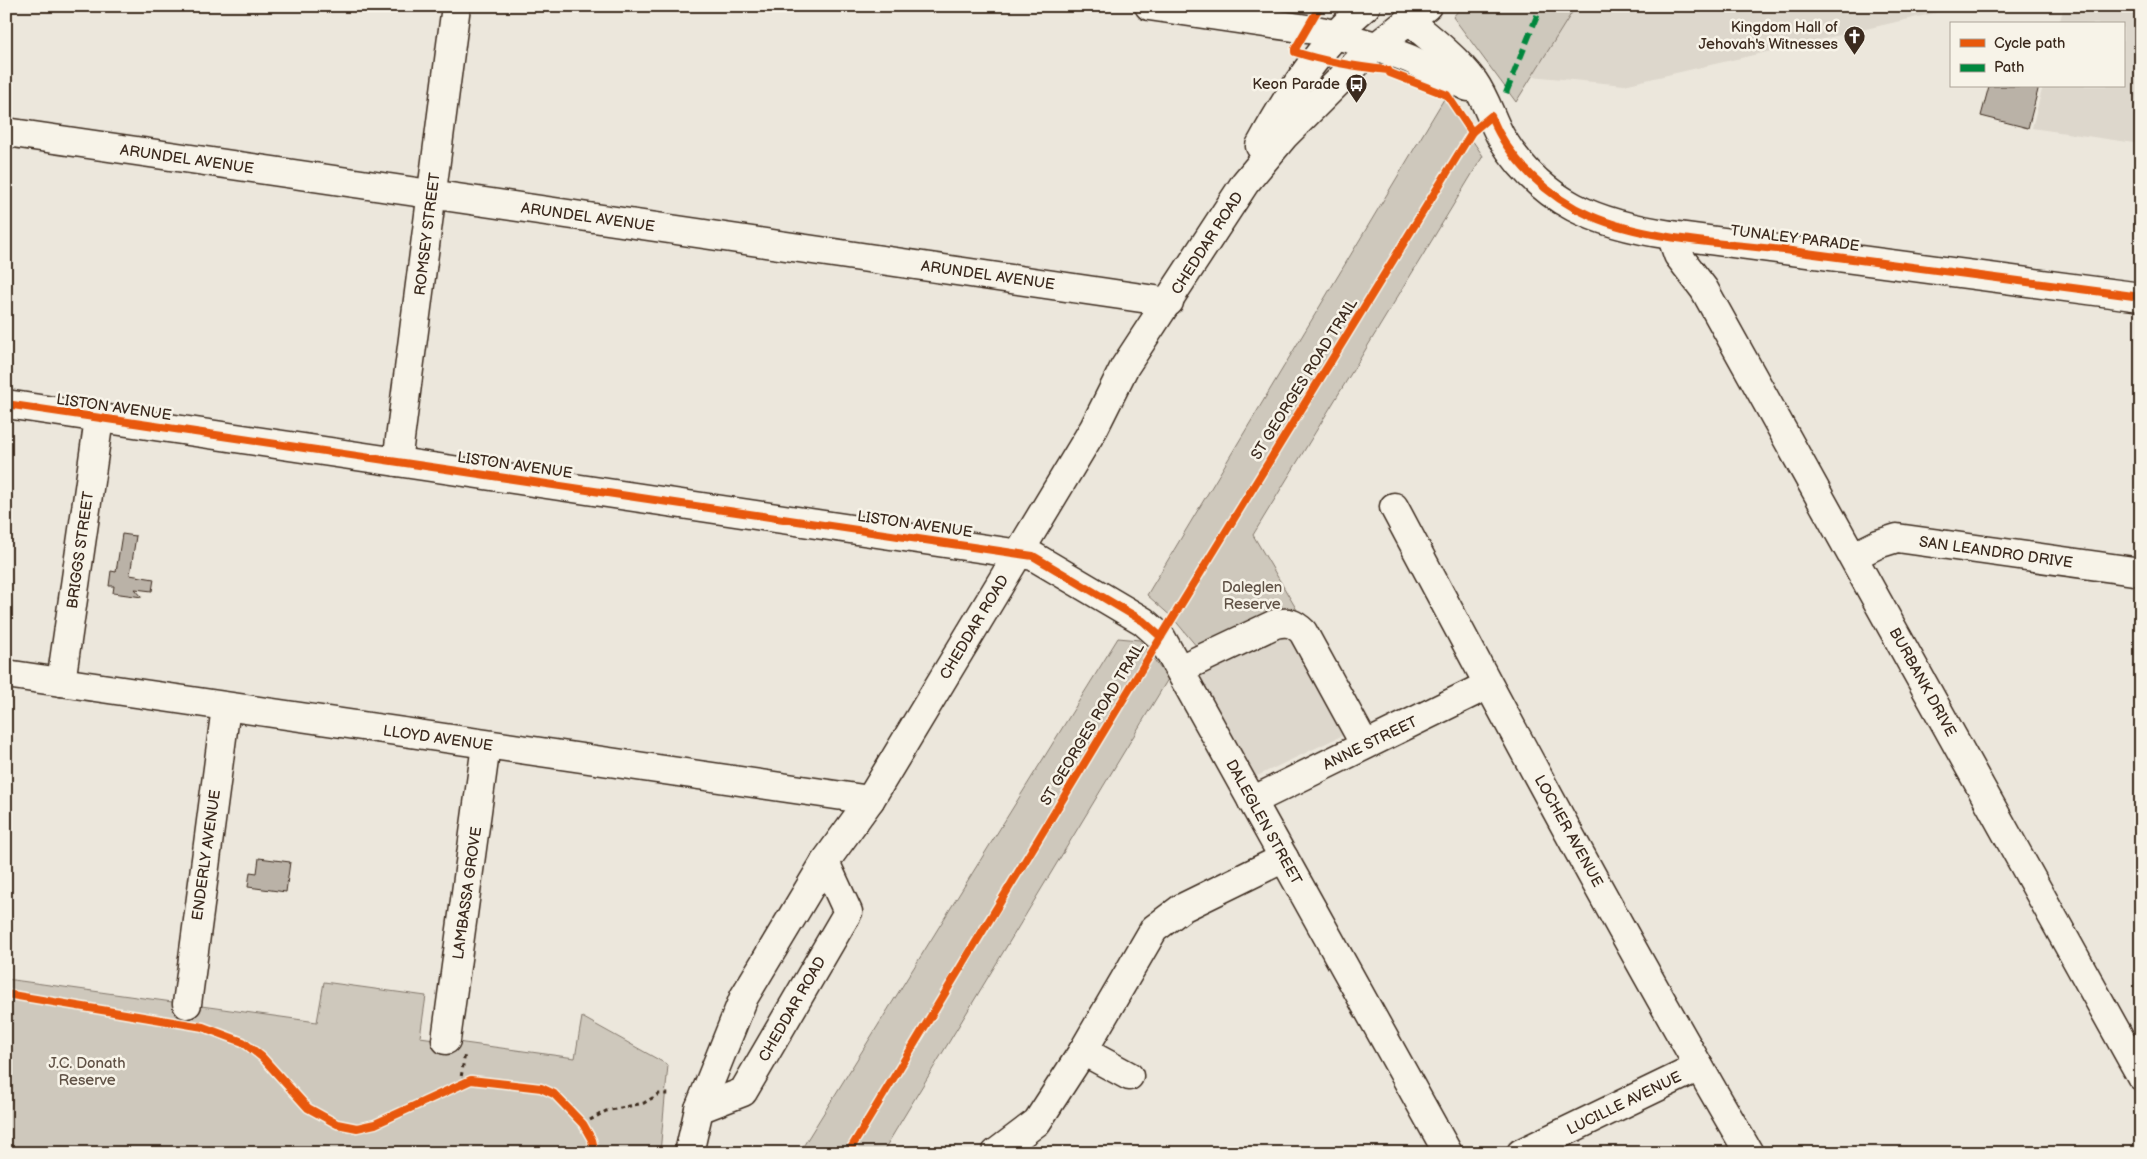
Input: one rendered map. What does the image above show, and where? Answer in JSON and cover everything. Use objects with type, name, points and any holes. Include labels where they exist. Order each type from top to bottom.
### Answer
[{"type":"street","name":"ROMSEY STREET","points":[[396,462],[456,6]]},
{"type":"street","points":[[1149,6],[1336,35],[1376,46],[1458,81],[1484,100]]},
{"type":"street","name":"CHEDDAR ROAD","points":[[1245,183],[1260,146],[1283,108],[1336,35],[1366,6]]},
{"type":"street","name":"CHEDDAR ROAD","points":[[689,1153],[699,1109],[720,1051],[744,997],[830,872],[870,800],[1094,428],[1136,375],[1153,346],[1169,302],[1245,183],[1298,122],[1376,46],[1408,11]]},
{"type":"street","name":"TUNALEY PARADE","points":[[1408,11],[1464,70],[1484,100],[1497,130],[1518,160],[1551,193],[1578,210],[1609,223],[1671,236],[2141,297]]},
{"type":"street","name":"ARUNDEL AVENUE","points":[[6,132],[1169,302]]},
{"type":"street","name":"BURBANK DRIVE","points":[[1671,236],[1678,256],[1704,289],[1854,556],[2141,1076]]},
{"type":"street","name":"BURBANK DRIVE","points":[[1703,240],[1701,271],[1704,289]]},
{"type":"street","name":"LISTON AVENUE","points":[[6,404],[1019,554]]},
{"type":"street","name":"BRIGGS STREET","points":[[62,682],[98,418]]},
{"type":"street","name":"LOCHER AVENUE","points":[[1394,507],[1488,685],[1699,1067],[1749,1153]]},
{"type":"street","name":"SAN LEANDRO DRIVE","points":[[1854,556],[1878,544],[1897,538],[2141,572]]},
{"type":"street","name":"DALEGLEN STREET","points":[[1019,554],[1033,556],[1143,621],[1161,637],[1448,1153]]},
{"type":"street","points":[[1180,669],[1275,624],[1285,622],[1294,624],[1303,632],[1366,745]]},
{"type":"street","name":"LLOYD AVENUE","points":[[6,674],[870,800]]},
{"type":"street","name":"ANNE STREET","points":[[1252,801],[1488,685]]},
{"type":"street","name":"ENDERLY AVENUE","points":[[185,1017],[226,707]]},
{"type":"street","name":"LAMBASSA GROVE","points":[[456,1045],[486,745]]},
{"type":"street","points":[[996,1153],[1037,1122],[1083,1051],[1154,929],[1182,908],[1284,858]]},
{"type":"street","name":"CHEDDAR ROAD","points":[[699,1109],[744,1092],[848,912],[830,872]]},
{"type":"street","points":[[1083,1051],[1129,1076]]},
{"type":"street","name":"LUCILLE AVENUE","points":[[1521,1153],[1699,1067]]},
{"type":"path","points":[[6,994],[185,1017],[243,1042],[262,1057],[308,1108],[337,1124],[357,1128],[375,1124],[471,1080],[541,1088],[554,1094],[569,1107],[583,1124],[592,1140],[595,1153]]},
{"type":"path","points":[[456,1045],[460,1085]]},
{"type":"path","points":[[583,1124],[606,1111],[644,1103],[658,1094],[672,1094]]},
{"type":"shaded area","points":[[1574,6],[1965,6],[1624,85],[1531,76]]},
{"type":"shaded area","points":[[2064,6],[2141,6],[2141,144],[2032,128],[2042,88],[2124,88],[2124,22],[2060,22]]},
{"type":"shaded area","points":[[1297,610],[1362,726],[1257,776],[1250,772],[1193,671],[1202,653]]},
{"type":"green space","points":[[1462,6],[1576,6],[1516,102],[1453,17]]},
{"type":"green space","name":"Daleglen Reserve","points":[[1444,99],[1483,156],[1253,535],[1297,610],[1202,653],[1173,618],[1147,595]]},
{"type":"green space","points":[[1118,638],[1140,640],[1168,679],[882,1153],[799,1153]]},
{"type":"green space","name":"J.C. Donath Reserve","points":[[6,979],[317,1022],[324,982],[426,996],[420,1037],[575,1058],[582,1017],[668,1065],[660,1153],[6,1153]]},
{"type":"building","points":[[1988,88],[2038,88],[2028,128],[1981,116]]},
{"type":"building","points":[[122,534],[136,536],[130,575],[154,579],[152,591],[135,589],[142,597],[113,593],[114,586],[109,586],[111,571],[116,572]]},
{"type":"building","points":[[259,858],[290,862],[286,892],[248,887],[250,872],[257,873]]},
{"type":"marked path","points":[[1506,93],[1541,6]]},
{"type":"cycle path","points":[[1320,6],[1295,52],[1341,64],[1388,70],[1390,73],[1447,95],[1472,132]]},
{"type":"cycle path","name":"ST GEORGES ROAD TRAIL","points":[[848,1153],[1161,637],[1472,132],[1491,116],[1508,148],[1545,188],[1575,208],[1613,224],[1686,239],[1918,267],[2141,297]]},
{"type":"cycle path","points":[[6,404],[1033,556],[1143,621],[1161,637]]},
{"type":"cycle path","points":[[6,994],[203,1027],[243,1042],[262,1057],[308,1108],[337,1124],[357,1128],[375,1124],[471,1080],[541,1088],[554,1094],[583,1124],[592,1140],[595,1153]]},
{"type":"place","name":"Kingdom Hall of Jehovah's Witnesses","points":[[1854,55]]},
{"type":"place","name":"Keon Parade","points":[[1356,103]]}]
